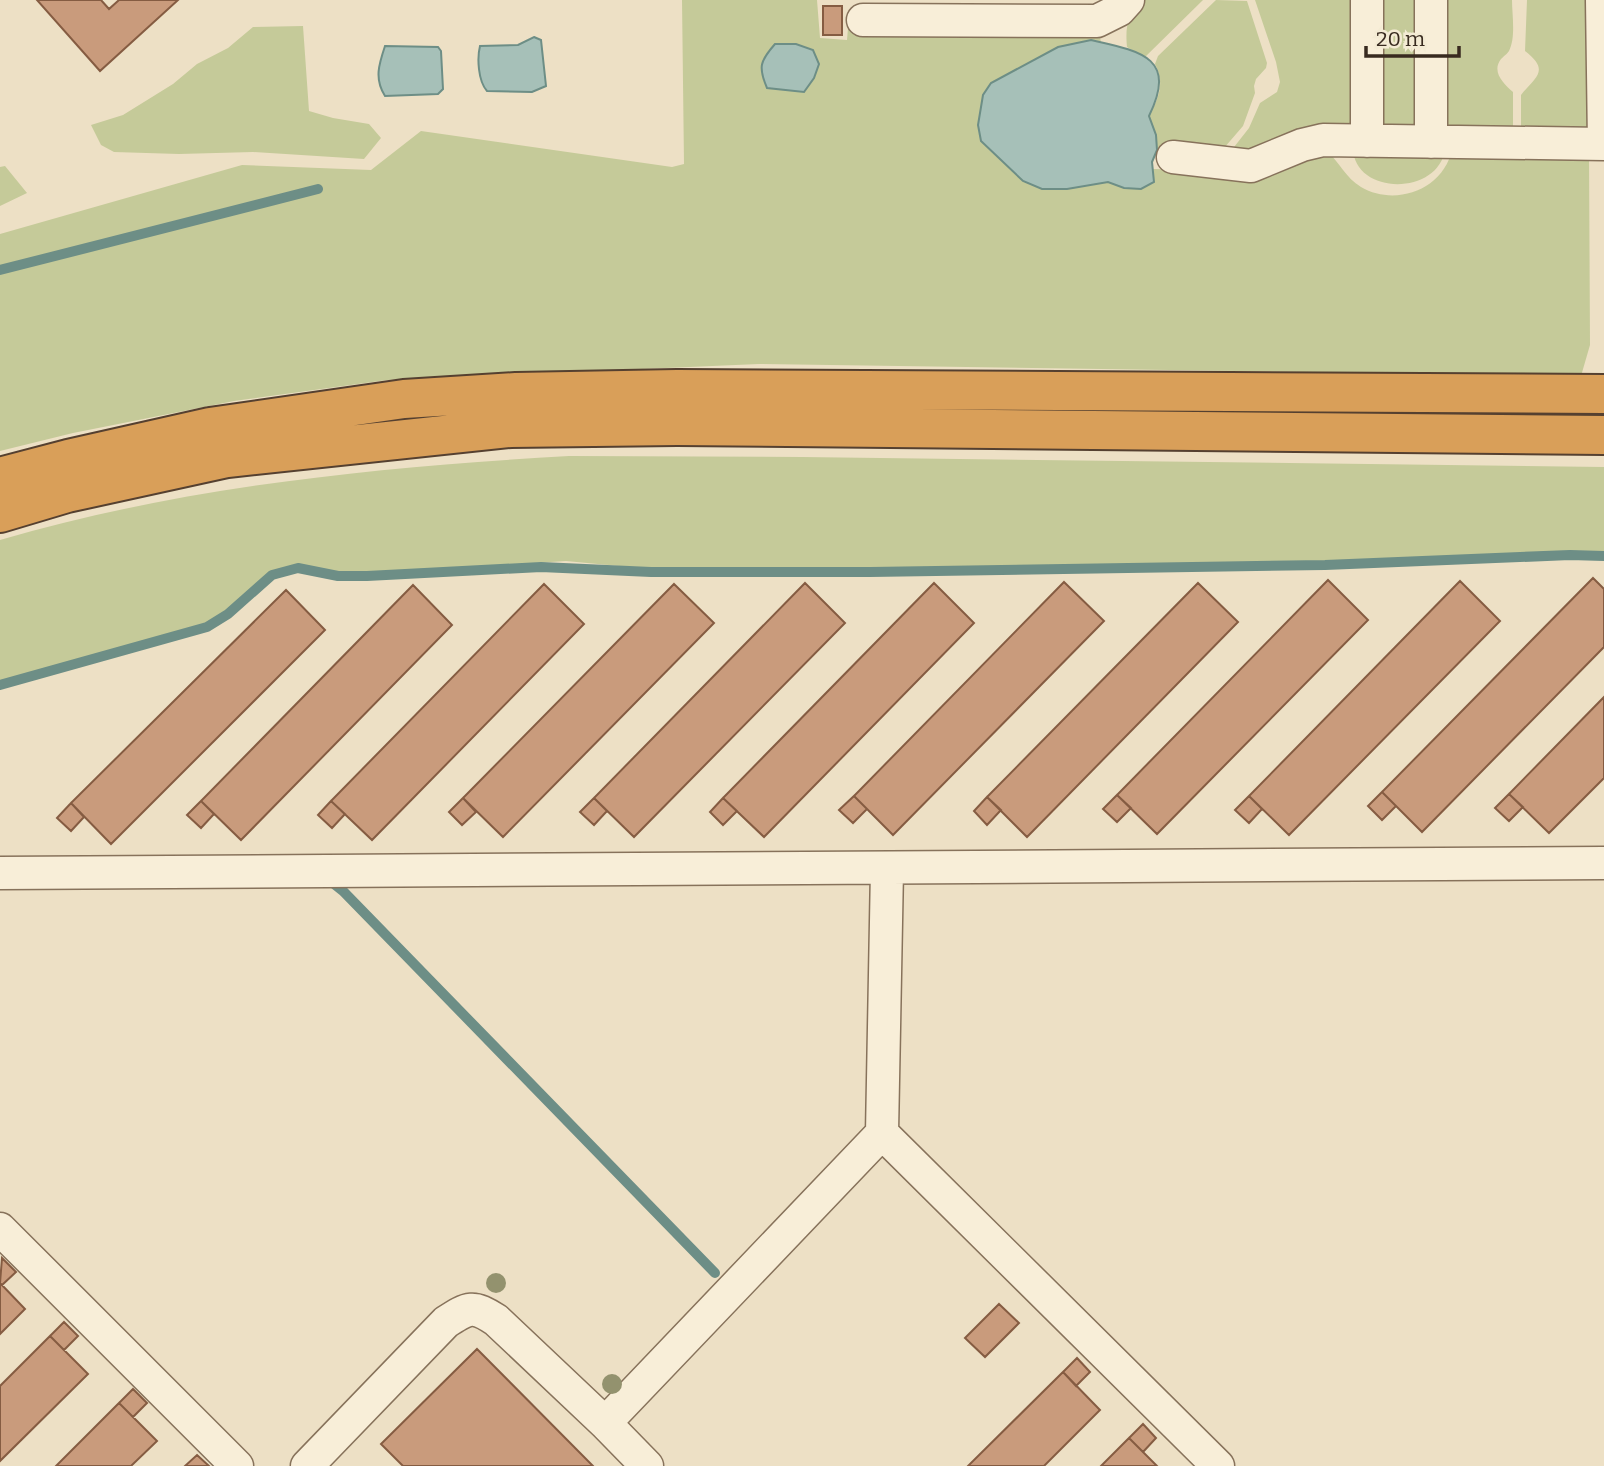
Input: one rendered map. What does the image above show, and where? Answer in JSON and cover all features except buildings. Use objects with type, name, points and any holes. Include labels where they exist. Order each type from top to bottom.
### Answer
[{"type":"highway","points":[[0,477],[210,427],[404,399],[516,392],[691,389],[1604,394]]},
{"type":"highway","points":[[0,513],[67,493],[227,458],[510,428],[691,426],[1604,435]]},
{"type":"street","points":[[863,20],[1097,21],[1119,10],[1128,0]]},
{"type":"street","points":[[1367,0],[1367,141]]},
{"type":"street","points":[[1431,0],[1431,142]]},
{"type":"street","points":[[1174,157],[1251,166],[1302,145],[1323,140],[1604,144],[1602,0]]},
{"type":"street","points":[[0,873],[1604,863]]},
{"type":"street","points":[[605,1423],[882,1133],[887,869]]},
{"type":"street","points":[[882,1133],[1217,1466]]},
{"type":"street","points":[[0,1229],[237,1466]]},
{"type":"street","points":[[307,1466],[446,1322],[467,1309],[481,1310],[496,1321],[605,1423],[646,1466]]},
{"type":"green space","points":[[682,0],[817,0],[820,38],[847,40],[848,28],[1097,24],[1101,42],[1091,40],[1067,189],[1108,182],[1124,188],[1154,182],[1153,169],[1250,171],[1327,151],[1361,187],[1374,193],[1403,195],[1429,184],[1439,175],[1452,149],[1589,151],[1590,345],[1581,376],[759,364],[387,380],[234,401],[73,433],[0,451],[0,234],[242,165],[371,170],[421,131],[672,167],[684,164]]},
{"type":"green space","points":[[1142,0],[1203,0],[1144,58],[1127,47],[1126,39],[1128,21]]},
{"type":"green space","points":[[1216,0],[1247,1],[1267,63],[1266,68],[1256,79],[1255,93],[1243,126],[1218,155],[1157,150],[1156,135],[1149,116],[1160,90],[1160,78],[1155,64],[1158,56]]},
{"type":"green space","points":[[1255,0],[1362,0],[1361,137],[1227,156],[1249,128],[1260,103],[1277,92],[1280,82]]},
{"type":"green space","points":[[1375,0],[1424,0],[1423,132],[1381,136]]},
{"type":"green space","points":[[1438,0],[1512,0],[1511,45],[1497,69],[1500,77],[1513,92],[1513,132],[1442,137]]},
{"type":"green space","points":[[1527,0],[1589,0],[1587,135],[1521,132],[1521,95],[1539,69],[1525,51]]},
{"type":"green space","points":[[303,26],[309,111],[369,124],[381,138],[364,159],[253,152],[114,152],[101,145],[91,125],[123,115],[173,84],[197,64],[228,48],[253,27]]},
{"type":"green space","points":[[1353,148],[1445,149],[1439,164],[1428,175],[1414,182],[1397,184],[1381,182],[1367,175],[1357,164]]},
{"type":"green space","points":[[5,166],[27,193],[0,206],[0,167]]},
{"type":"green space","points":[[569,456],[1604,467],[1604,553],[870,569],[651,569],[566,561],[365,574],[337,573],[298,565],[269,572],[226,611],[205,624],[0,682],[0,540],[140,506],[282,482],[426,466]]},
{"type":"water","points":[[534,37],[541,40],[546,86],[532,92],[487,91],[479,69],[480,46],[518,45]]},
{"type":"water","points":[[1091,40],[1139,53],[1156,69],[1159,81],[1157,96],[1149,116],[1156,135],[1157,150],[1152,162],[1154,182],[1141,189],[1124,188],[1108,182],[1067,189],[1042,189],[1023,181],[981,141],[978,125],[983,95],[991,83],[1058,47]]},
{"type":"water","points":[[775,44],[796,44],[813,50],[819,64],[814,78],[804,92],[767,88],[762,75],[762,64]]},
{"type":"water","points":[[385,46],[438,47],[441,51],[443,89],[438,94],[385,96],[380,84],[379,65]]},
{"type":"waterway","points":[[0,270],[318,189]]},
{"type":"waterway","points":[[0,685],[207,627],[228,614],[272,575],[298,568],[338,576],[541,567],[651,572],[870,572],[1325,565],[1604,556]]},
{"type":"waterway","points":[[326,883],[333,883],[343,891],[715,1273]]}]
